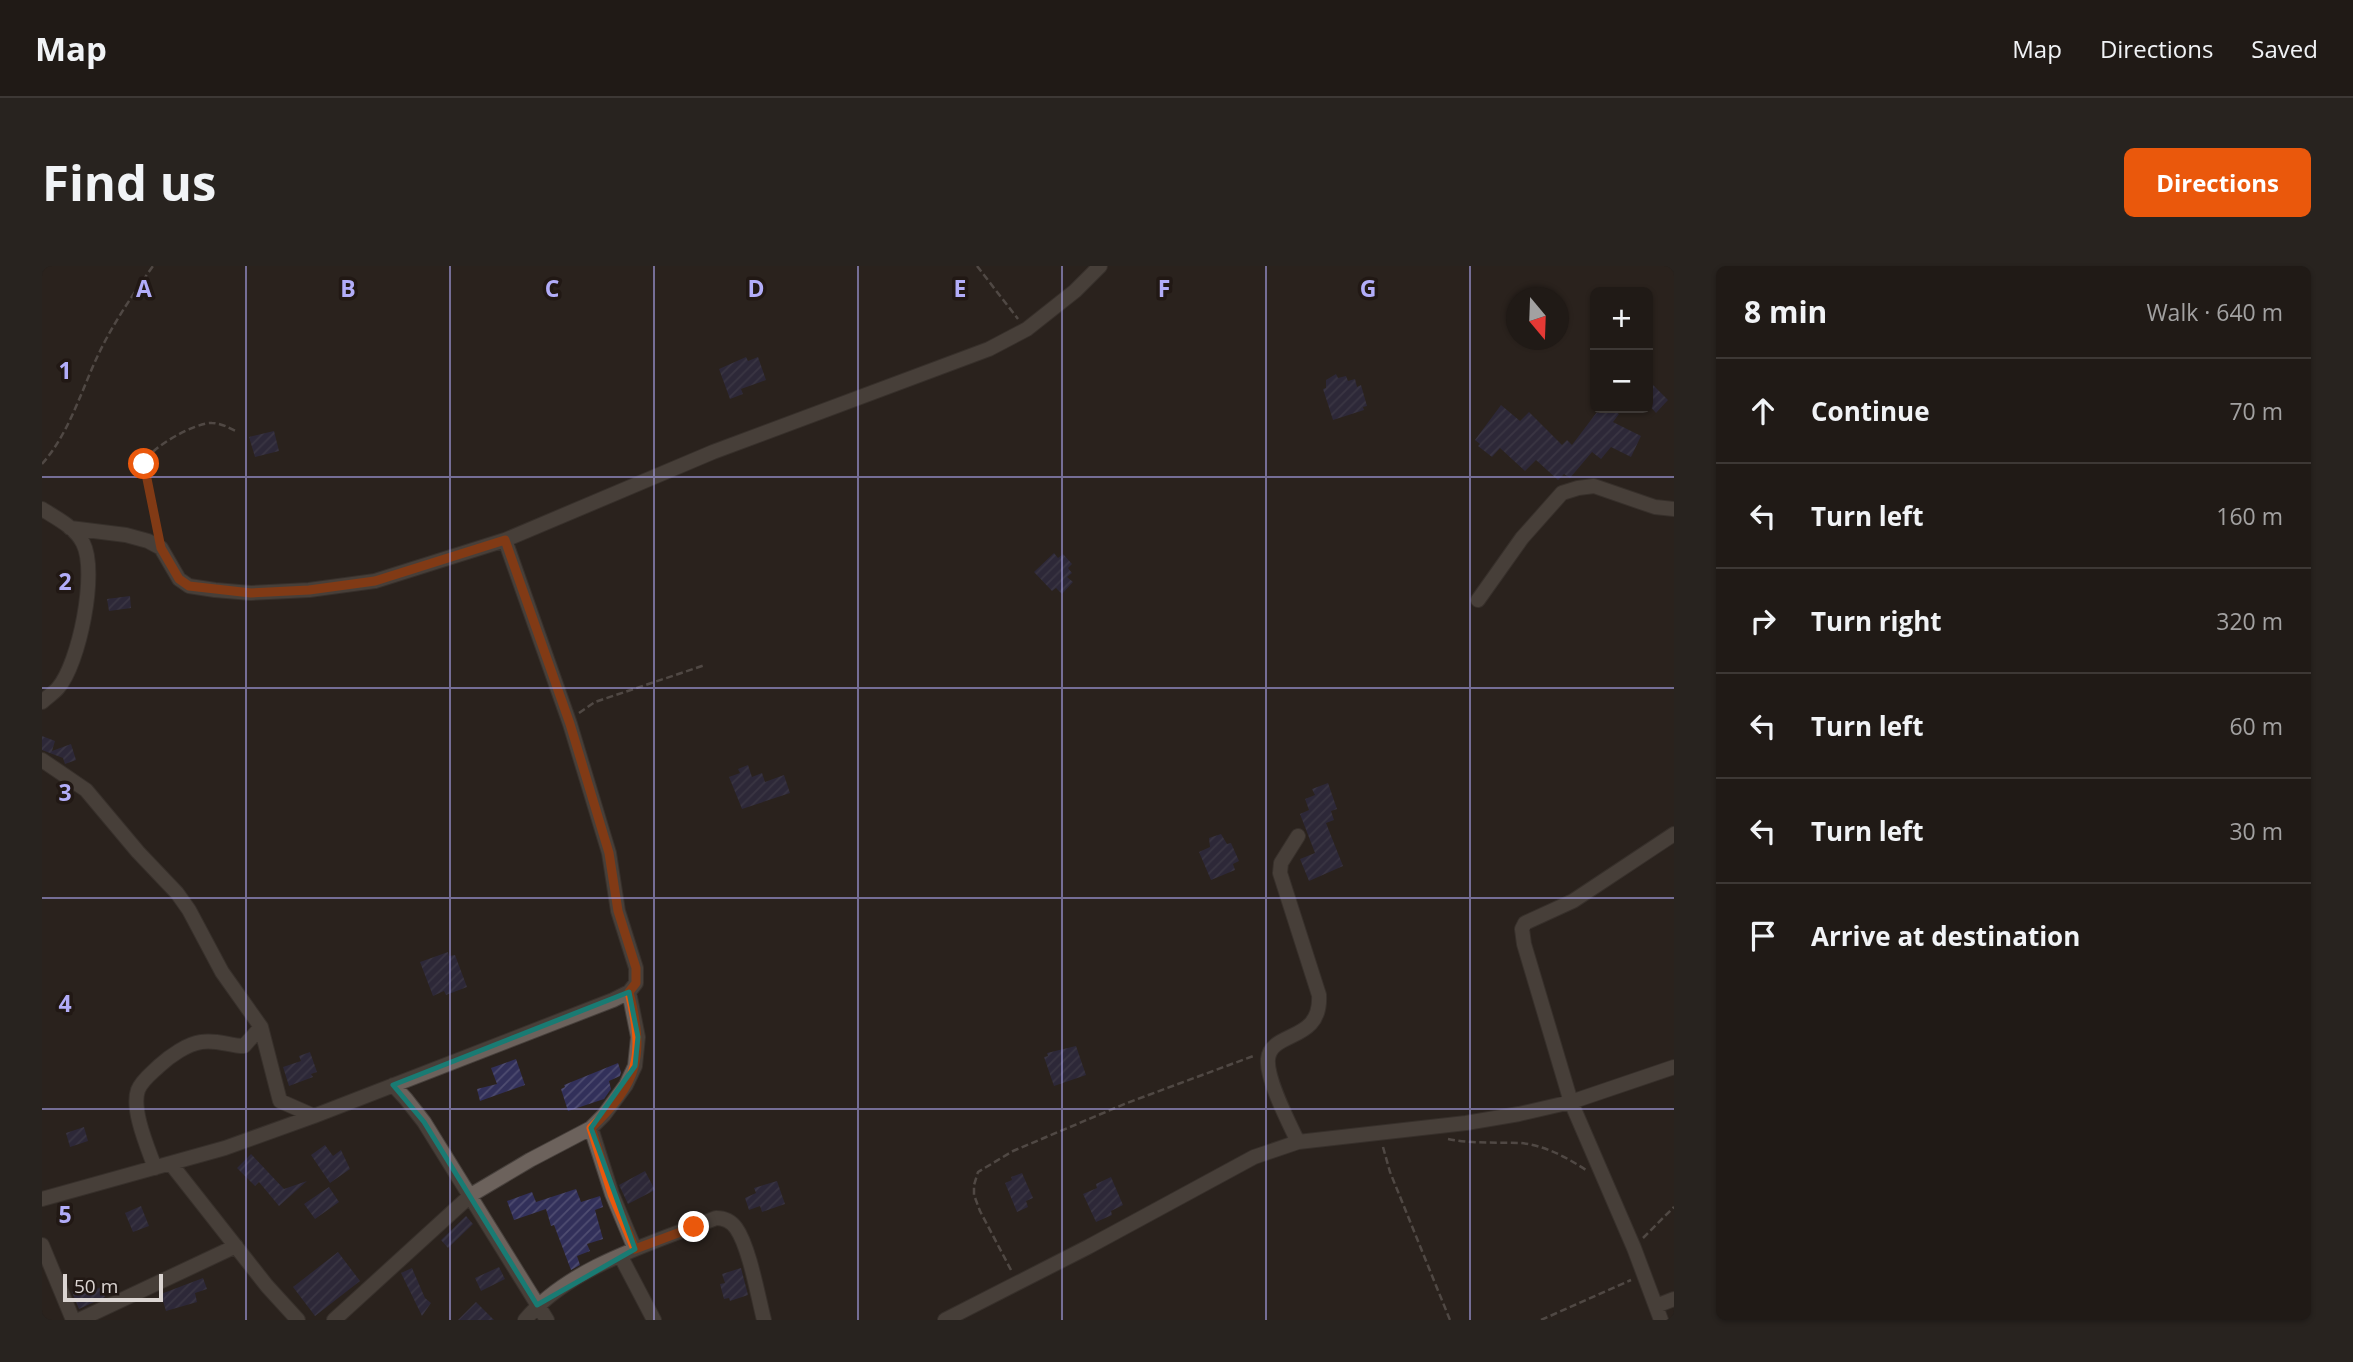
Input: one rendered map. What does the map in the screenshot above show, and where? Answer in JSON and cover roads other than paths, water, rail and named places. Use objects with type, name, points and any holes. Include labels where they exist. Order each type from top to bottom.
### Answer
[{"type":"street","points":[[70,528],[125,535],[148,541],[161,548],[179,579],[189,586],[251,593],[309,590],[375,581],[505,540],[713,452],[989,349],[1027,329],[1075,291],[1100,266]]},
{"type":"street","points":[[1478,600],[1522,538],[1562,494],[1594,486],[1654,508],[1674,509]]},
{"type":"street","points":[[42,509],[70,528],[83,541],[89,573],[87,603],[67,674],[59,688],[42,702]]},
{"type":"street","points":[[42,1199],[225,1148],[314,1116],[629,992],[636,983],[636,968],[618,911],[609,853],[570,724],[505,540]]},
{"type":"street","points":[[42,760],[86,790],[177,893],[222,972],[261,1027],[279,1101],[314,1116]]},
{"type":"street","points":[[1661,1320],[1634,1248],[1571,1102],[1524,944],[1522,929],[1525,923],[1600,885],[1674,834]]},
{"type":"street","points":[[1298,836],[1282,863],[1280,873],[1319,995],[1320,1010],[1308,1027],[1273,1048],[1268,1057],[1279,1100],[1298,1142]]},
{"type":"street","points":[[334,1320],[471,1195],[591,1128],[604,1115],[626,1085],[635,1066],[638,1037],[629,992]]},
{"type":"street","points":[[155,1168],[137,1110],[137,1092],[142,1082],[166,1059],[185,1048],[199,1042],[217,1041],[244,1046],[261,1027]]},
{"type":"street","points":[[945,1320],[1088,1247],[1254,1157],[1298,1142],[1519,1114],[1571,1102],[1674,1067]]},
{"type":"street","points":[[393,1085],[424,1122],[547,1320]]},
{"type":"street","points":[[591,1128],[612,1194],[635,1249]]},
{"type":"street","points":[[171,1164],[267,1286],[298,1320]]},
{"type":"street","points":[[525,1320],[537,1305],[577,1278],[635,1249],[716,1218],[730,1222],[737,1228],[746,1251],[764,1320]]},
{"type":"street","points":[[42,1245],[76,1320],[236,1246]]},
{"type":"street","points":[[621,1257],[654,1320]]},
{"type":"street","points":[[1656,1306],[1674,1299]]}]
